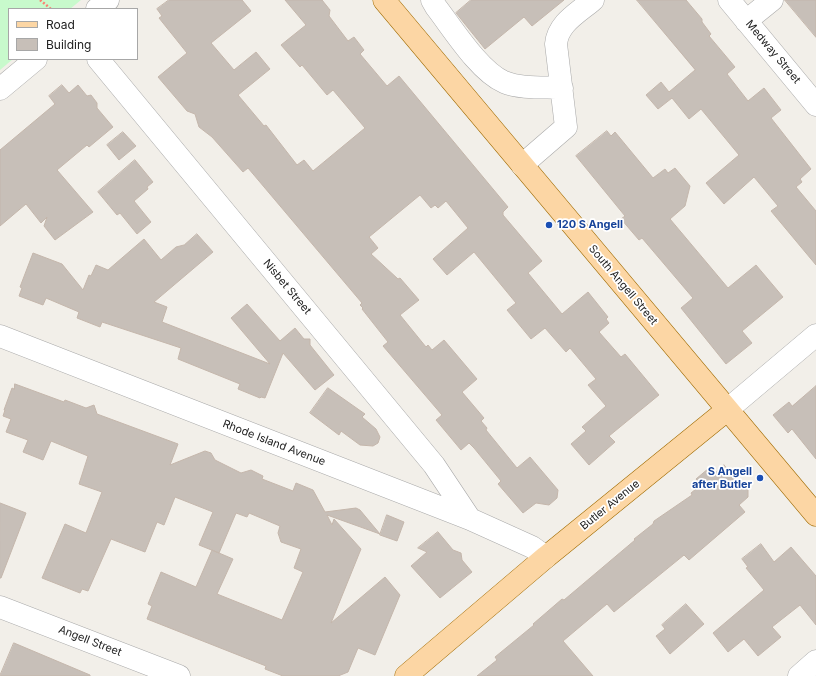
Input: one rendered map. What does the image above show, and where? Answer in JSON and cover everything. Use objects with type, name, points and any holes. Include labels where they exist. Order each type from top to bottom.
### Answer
[{"type":"main road","name":"South Angell Street","points":[[384,0],[816,515]]},
{"type":"main road","name":"Butler Avenue","points":[[406,676],[546,557],[727,410]]},
{"type":"street","points":[[98,8],[108,0]]},
{"type":"street","points":[[432,0],[481,64],[497,78],[514,85],[562,88]]},
{"type":"street","points":[[522,165],[563,131],[566,122],[556,44],[557,35],[563,25],[594,0]]},
{"type":"street","name":"Medway Street","points":[[729,0],[816,105]]},
{"type":"street","points":[[746,21],[772,0]]},
{"type":"street","points":[[0,89],[35,60]]},
{"type":"street","name":"Nisbet Street","points":[[99,60],[434,465],[470,519]]},
{"type":"street","name":"Butler Avenue","points":[[727,410],[816,335]]},
{"type":"street","name":"Rhode Island Avenue","points":[[0,336],[470,519],[532,547],[546,557]]},
{"type":"street","name":"Angell Street","points":[[0,607],[179,676]]},
{"type":"street","points":[[799,676],[816,661]]},
{"type":"path","points":[[40,0],[50,8]]},
{"type":"green space","points":[[0,0],[81,0],[71,8],[8,8],[8,60],[12,60],[0,70]]},
{"type":"building","points":[[169,0],[242,0],[251,11],[211,43],[234,70],[256,52],[270,69],[238,95],[264,126],[266,125],[297,165],[304,160],[313,171],[365,128],[333,90],[327,95],[302,65],[300,67],[281,45],[306,25],[285,0],[322,0],[330,10],[329,16],[348,41],[354,37],[364,50],[360,54],[387,86],[399,76],[508,207],[503,212],[503,215],[542,261],[528,273],[562,314],[588,292],[608,317],[606,319],[609,323],[599,332],[621,357],[625,354],[659,395],[609,436],[615,442],[589,465],[571,444],[586,431],[582,427],[606,406],[588,385],[596,379],[570,348],[566,352],[545,328],[531,339],[507,310],[516,303],[474,252],[447,275],[433,259],[468,228],[446,201],[438,208],[435,205],[431,208],[420,195],[369,237],[378,248],[371,254],[398,279],[400,278],[419,300],[400,315],[426,347],[428,345],[432,350],[444,340],[477,379],[462,392],[484,418],[481,421],[487,428],[486,430],[517,468],[530,457],[558,490],[557,498],[549,505],[536,503],[523,513],[498,484],[501,481],[474,448],[469,443],[461,450],[436,420],[442,415],[383,346],[388,342],[362,309],[363,308],[360,305],[362,303],[248,168],[243,172],[212,137],[199,127],[195,114],[187,111],[158,77],[187,53],[159,18],[162,16],[157,9]]},
{"type":"building","points":[[471,0],[564,0],[532,26],[524,17],[485,49],[456,13]]},
{"type":"building","points":[[637,0],[686,0],[702,19],[702,22],[711,34],[709,36],[735,67],[727,74],[748,101],[764,88],[781,110],[771,118],[811,169],[800,179],[802,182],[796,187],[816,211],[816,265],[771,211],[778,206],[754,177],[724,204],[706,183],[739,155],[701,109],[689,119],[672,98],[658,109],[646,95],[661,82],[669,92],[695,70]]},
{"type":"building","points":[[785,0],[816,0],[816,37]]},
{"type":"building","points":[[62,85],[69,93],[78,85],[87,96],[91,95],[97,103],[97,108],[113,127],[89,147],[87,145],[57,170],[93,212],[55,240],[44,226],[47,217],[41,223],[26,204],[0,226],[0,150],[55,104],[49,96]]},
{"type":"building","points":[[607,131],[611,136],[615,132],[653,178],[665,169],[668,173],[675,168],[690,186],[685,206],[670,219],[728,288],[756,265],[783,297],[742,331],[752,343],[726,364],[681,308],[693,298],[642,238],[639,240],[621,219],[625,216],[576,156]]},
{"type":"building","points":[[123,132],[136,146],[119,160],[107,145]]},
{"type":"building","points":[[135,160],[153,182],[147,187],[148,189],[134,201],[151,222],[137,234],[120,213],[117,215],[98,192]]},
{"type":"building","points":[[197,234],[213,252],[154,302],[167,307],[162,322],[270,364],[231,318],[247,304],[280,341],[295,328],[304,339],[310,339],[310,345],[334,375],[315,390],[283,353],[265,398],[260,398],[238,389],[240,384],[178,359],[181,348],[102,322],[100,327],[77,318],[79,312],[46,298],[43,305],[19,296],[22,288],[20,287],[33,253],[62,264],[83,290],[89,275],[91,276],[96,265],[108,270],[144,239],[161,260],[176,247],[184,245]]},
{"type":"building","points":[[15,384],[64,402],[65,400],[86,408],[94,405],[97,414],[178,444],[170,465],[205,451],[211,453],[215,460],[241,473],[251,470],[263,476],[262,479],[293,491],[296,483],[313,490],[325,512],[356,508],[360,510],[380,534],[327,515],[332,525],[334,519],[361,549],[331,623],[385,577],[400,595],[375,655],[358,648],[348,672],[338,676],[283,676],[265,669],[266,666],[147,619],[152,606],[148,604],[161,572],[196,587],[212,550],[199,545],[213,512],[175,497],[164,525],[157,522],[145,552],[111,539],[88,591],[82,589],[80,593],[42,578],[65,524],[86,533],[102,492],[79,484],[88,456],[51,441],[43,460],[23,452],[28,440],[6,432],[11,419],[3,416],[4,410],[12,388],[14,389]],"holes":[[[236,513],[247,517],[249,513],[280,526],[278,533],[281,542],[301,549],[294,568],[303,572],[282,620],[217,594],[233,559],[219,553]]]},
{"type":"building","points":[[816,386],[816,459],[792,429],[788,433],[773,415],[789,402],[792,406]]},
{"type":"building","points":[[328,388],[365,414],[362,417],[376,429],[380,437],[378,443],[373,446],[360,445],[341,431],[339,435],[310,413]]},
{"type":"building","points":[[724,465],[738,482],[743,484],[748,490],[748,497],[739,505],[745,512],[689,560],[684,555],[614,612],[607,604],[563,641],[593,676],[477,676],[497,660],[495,657],[534,625],[533,624],[562,599],[564,600],[635,540],[634,539],[653,524],[654,521],[692,495],[691,493],[701,485],[696,479],[709,468],[714,474]]},
{"type":"building","points":[[0,503],[26,513],[1,578],[0,578]]},
{"type":"building","points":[[387,515],[404,522],[397,541],[380,535]]},
{"type":"building","points":[[438,532],[453,550],[461,553],[462,560],[472,572],[440,598],[411,566],[427,552],[418,548]]},
{"type":"building","points":[[761,544],[774,562],[791,547],[816,576],[816,625],[800,605],[772,627],[781,637],[758,656],[744,639],[728,652],[713,633],[764,590],[746,568],[748,567],[742,559]]},
{"type":"building","points":[[686,604],[704,624],[670,654],[656,636],[665,629],[662,625]]},
{"type":"building","points":[[14,643],[90,675],[90,676],[0,676]]},
{"type":"place","name":"120 S Angell","points":[[549,225]]},
{"type":"place","name":"S Angell after Butler","points":[[760,478]]}]
